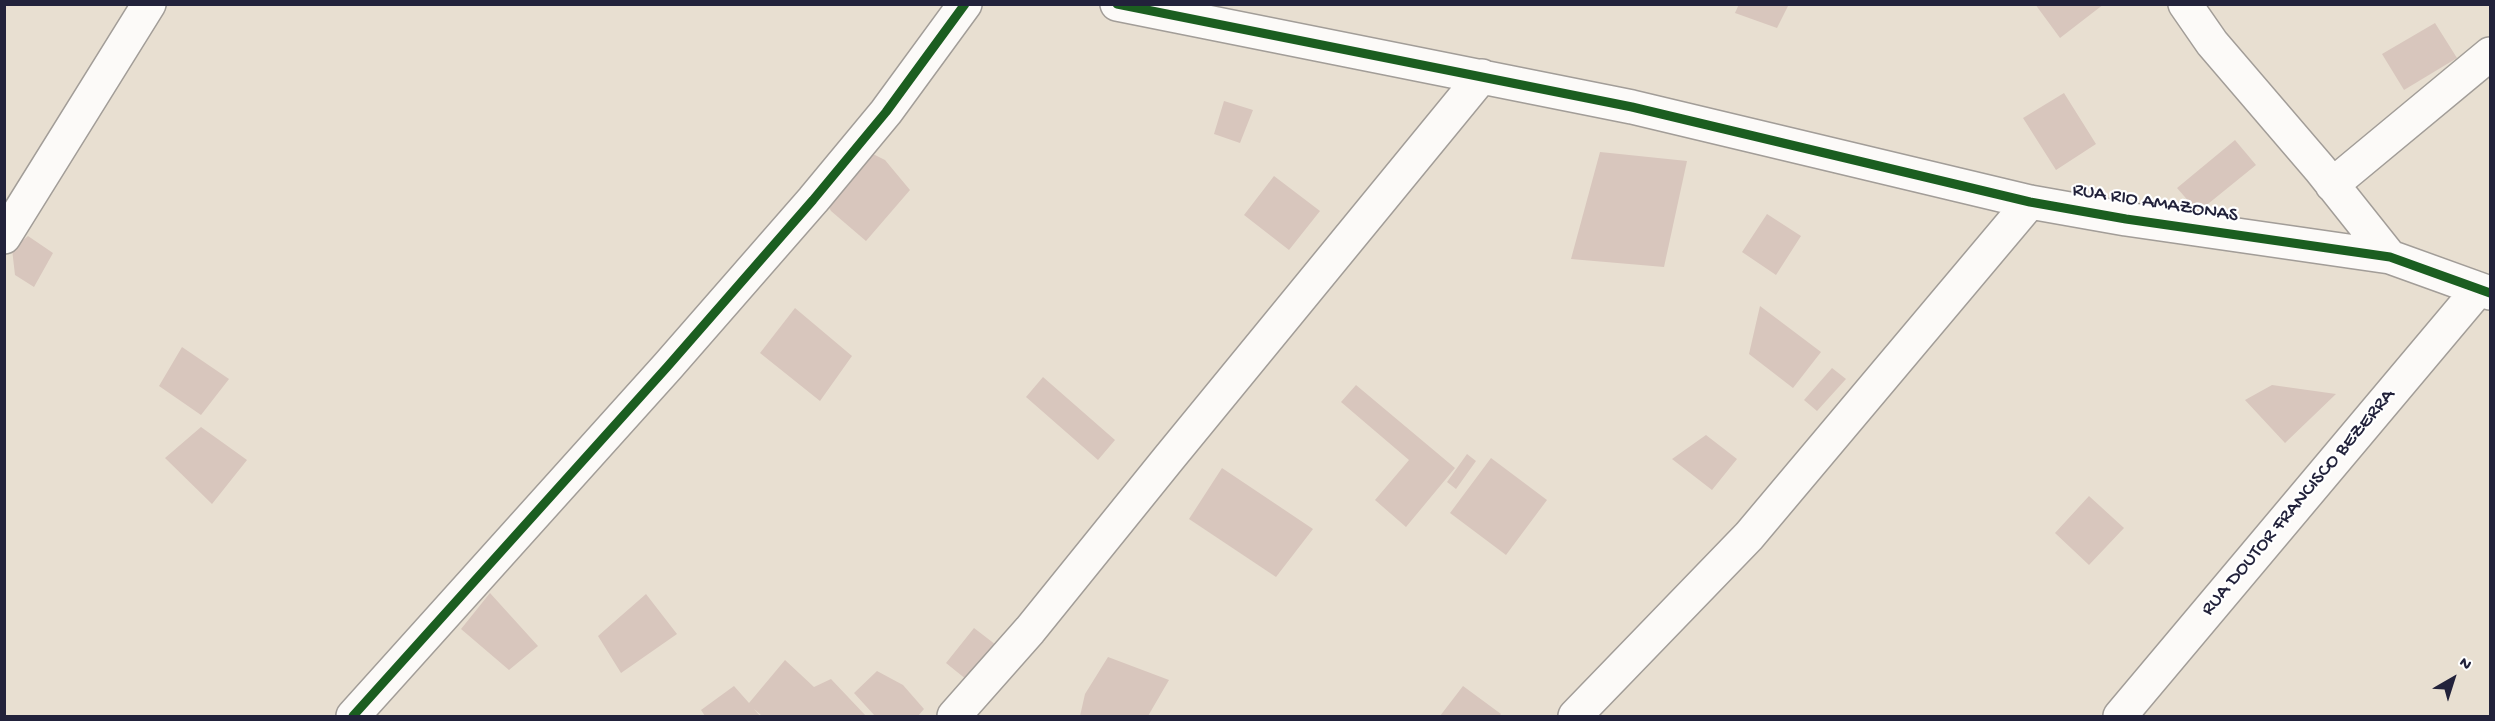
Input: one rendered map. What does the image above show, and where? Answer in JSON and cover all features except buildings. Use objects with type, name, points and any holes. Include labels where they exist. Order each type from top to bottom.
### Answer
[{"type":"street","points":[[4,237],[149,4]]},
{"type":"street","points":[[353,717],[669,366],[813,200],[886,112],[964,4]]},
{"type":"street","name":"RUA RIO AMAZONAS","points":[[1117,4],[1632,107],[2030,202],[2126,219],[2390,257],[2484,291]]},
{"type":"street","points":[[2185,4],[2212,44],[2390,257]]},
{"type":"street","points":[[2332,185],[2490,54]]},
{"type":"street","points":[[954,717],[1030,630],[1168,458],[1482,76]]},
{"type":"street","points":[[1575,717],[1749,536],[2030,202]]},
{"type":"street","name":"RUA DOUTOR FRANCISCO BEZERRA","points":[[2120,717],[2484,291]]},
{"type":"cycle path","points":[[353,716],[668,366],[813,200],[886,112],[965,4]]},
{"type":"cycle path","points":[[1117,4],[1632,107],[2030,202],[2126,219],[2390,257],[2490,293]]}]
